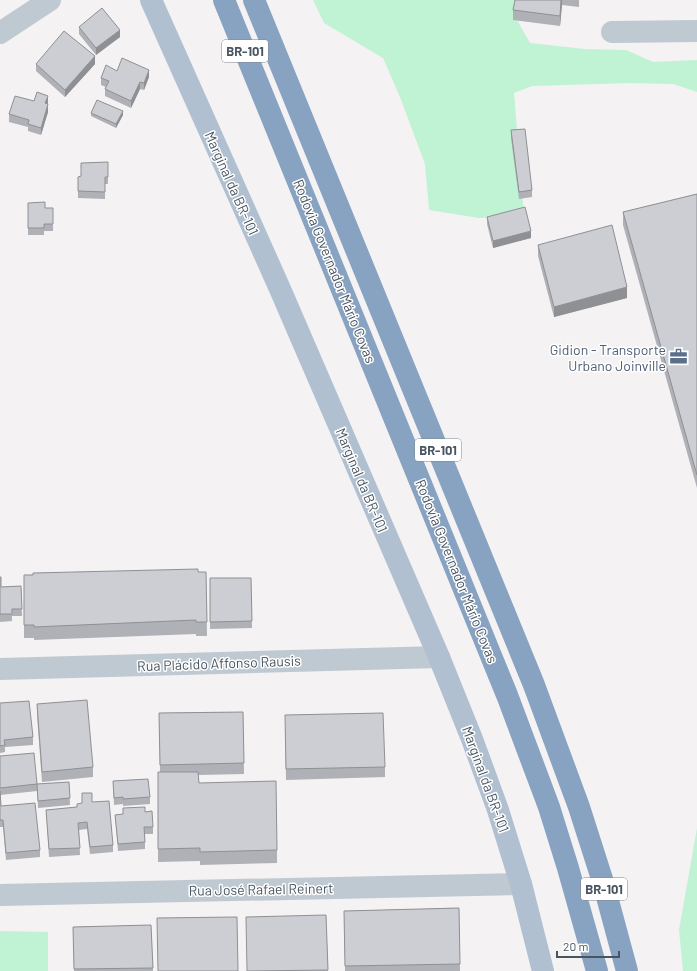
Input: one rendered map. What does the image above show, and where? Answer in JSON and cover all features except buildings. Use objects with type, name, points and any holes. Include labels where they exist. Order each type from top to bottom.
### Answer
[{"type":"highway","name":"Rodovia Governador Mário Covas","points":[[224,0],[508,695],[551,815],[597,971]]},
{"type":"highway","name":"Rodovia Governador Mário Covas","points":[[254,0],[534,685],[579,807],[627,971]]},
{"type":"main road","name":"Marginal da BR-101","points":[[151,0],[280,289],[439,657],[472,739],[498,810],[521,884],[543,971]]},
{"type":"street","points":[[0,33],[50,0]]},
{"type":"street","points":[[612,32],[697,31]]},
{"type":"street","name":"Rua Plácido Affonso Rausis","points":[[0,669],[439,657]]},
{"type":"street","name":"Rua José Rafael Reinert","points":[[0,895],[521,884]]},
{"type":"green space","points":[[313,0],[517,0],[517,20],[530,43],[585,49],[626,50],[653,62],[697,60],[697,92],[673,84],[629,83],[532,86],[514,93],[524,216],[479,218],[429,210],[425,164],[400,97],[383,58],[324,23]]},
{"type":"green space","points":[[697,828],[697,971],[683,971],[679,930]]},
{"type":"green space","points":[[0,931],[48,932],[48,971],[0,971]]},
{"type":"place","name":"Gidion - Transporte Urbano Joinville","points":[[679,357]]}]
